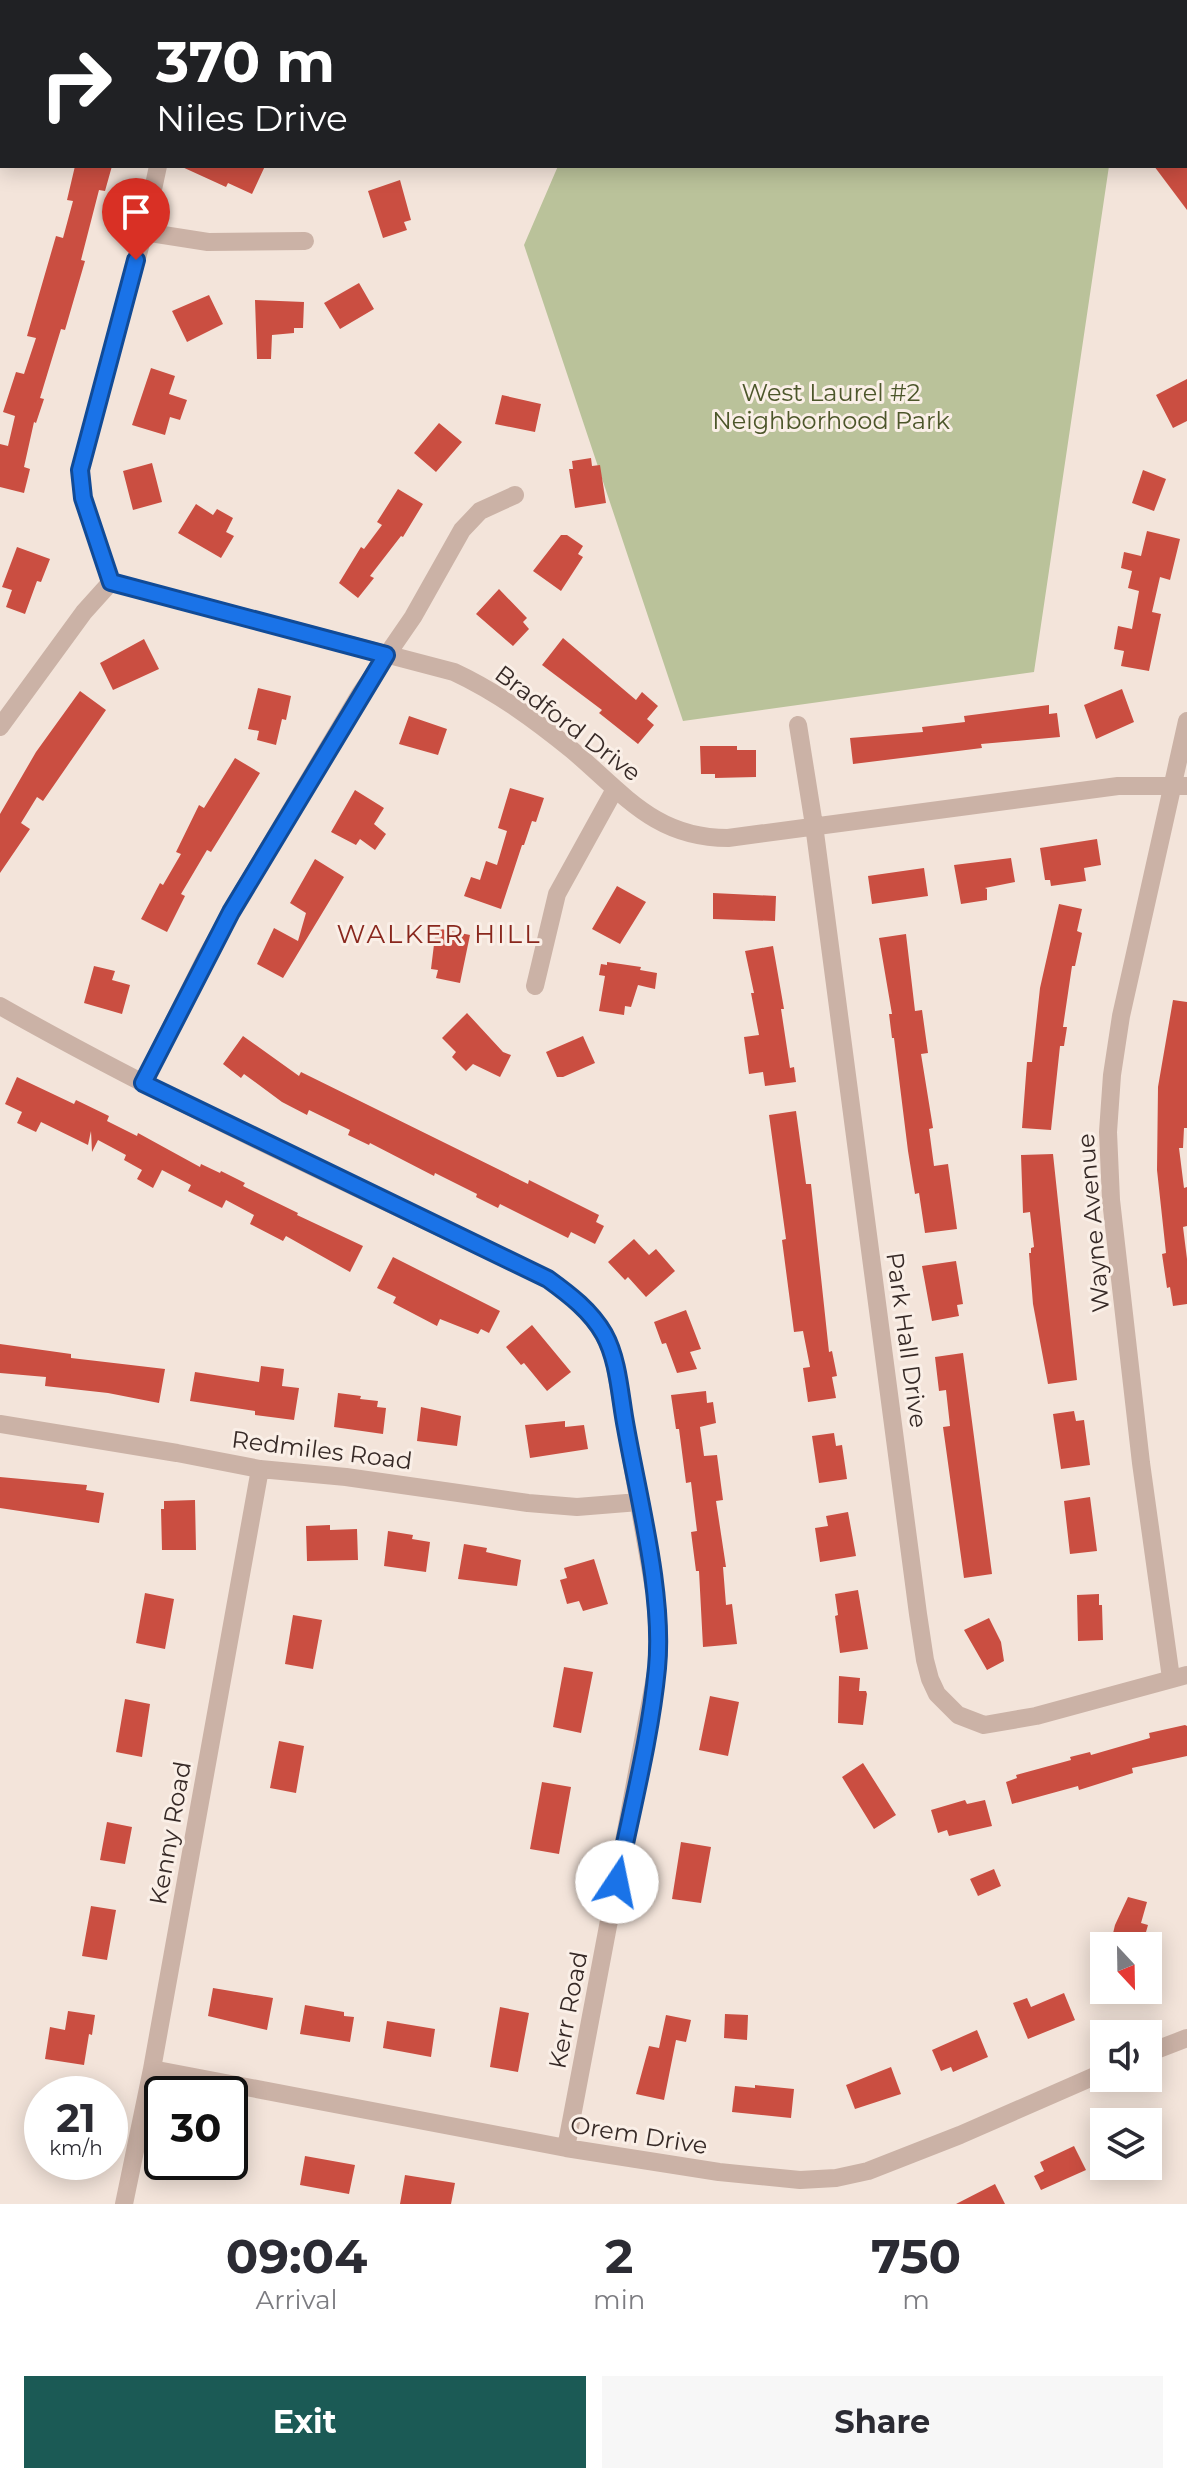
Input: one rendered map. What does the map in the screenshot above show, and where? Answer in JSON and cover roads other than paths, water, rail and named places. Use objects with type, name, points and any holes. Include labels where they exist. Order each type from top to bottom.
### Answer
[{"type":"street","points":[[0,727],[84,612],[111,582],[83,498],[80,470],[144,232],[158,168]]},
{"type":"street","points":[[144,232],[208,242],[305,241]]},
{"type":"street","points":[[143,1083],[244,889],[386,655],[413,617],[469,520],[492,504],[515,495]]},
{"type":"street","name":"Bradford Drive","points":[[111,582],[454,672],[484,687],[552,735],[657,821],[674,830],[700,837],[728,838],[1118,786],[1180,786]]},
{"type":"street","name":"Wayne Avenue","points":[[1179,1677],[1141,1463],[1111,1200],[1108,1132],[1121,1016],[1180,786],[1187,721]]},
{"type":"street","name":"Park Hall Drive","points":[[798,725],[814,825],[918,1614],[930,1679],[948,1708],[971,1722],[984,1725],[1036,1716],[1179,1677]]},
{"type":"street","points":[[535,986],[557,894],[615,789]]},
{"type":"street","name":"Kerr Road","points":[[0,1006],[143,1083],[548,1279],[570,1294],[594,1319],[610,1346],[655,1595],[657,1667],[566,2148]]},
{"type":"street","name":"Redmiles Road","points":[[0,1424],[260,1469],[346,1477],[565,1506],[639,1502]]},
{"type":"street","name":"Kenny Road","points":[[124,2204],[152,2069],[260,1469]]},
{"type":"street","points":[[1162,2048],[1187,2038]]},
{"type":"street","name":"Orem Drive","points":[[152,2069],[566,2148],[719,2172],[800,2180],[836,2178],[868,2171],[1090,2078]]},
{"type":"district","name":"WALKER HILL","points":[[439,934]]},
{"type":"park label","name":"West Laurel #2 Neighborhood Park","points":[[831,406]]}]
